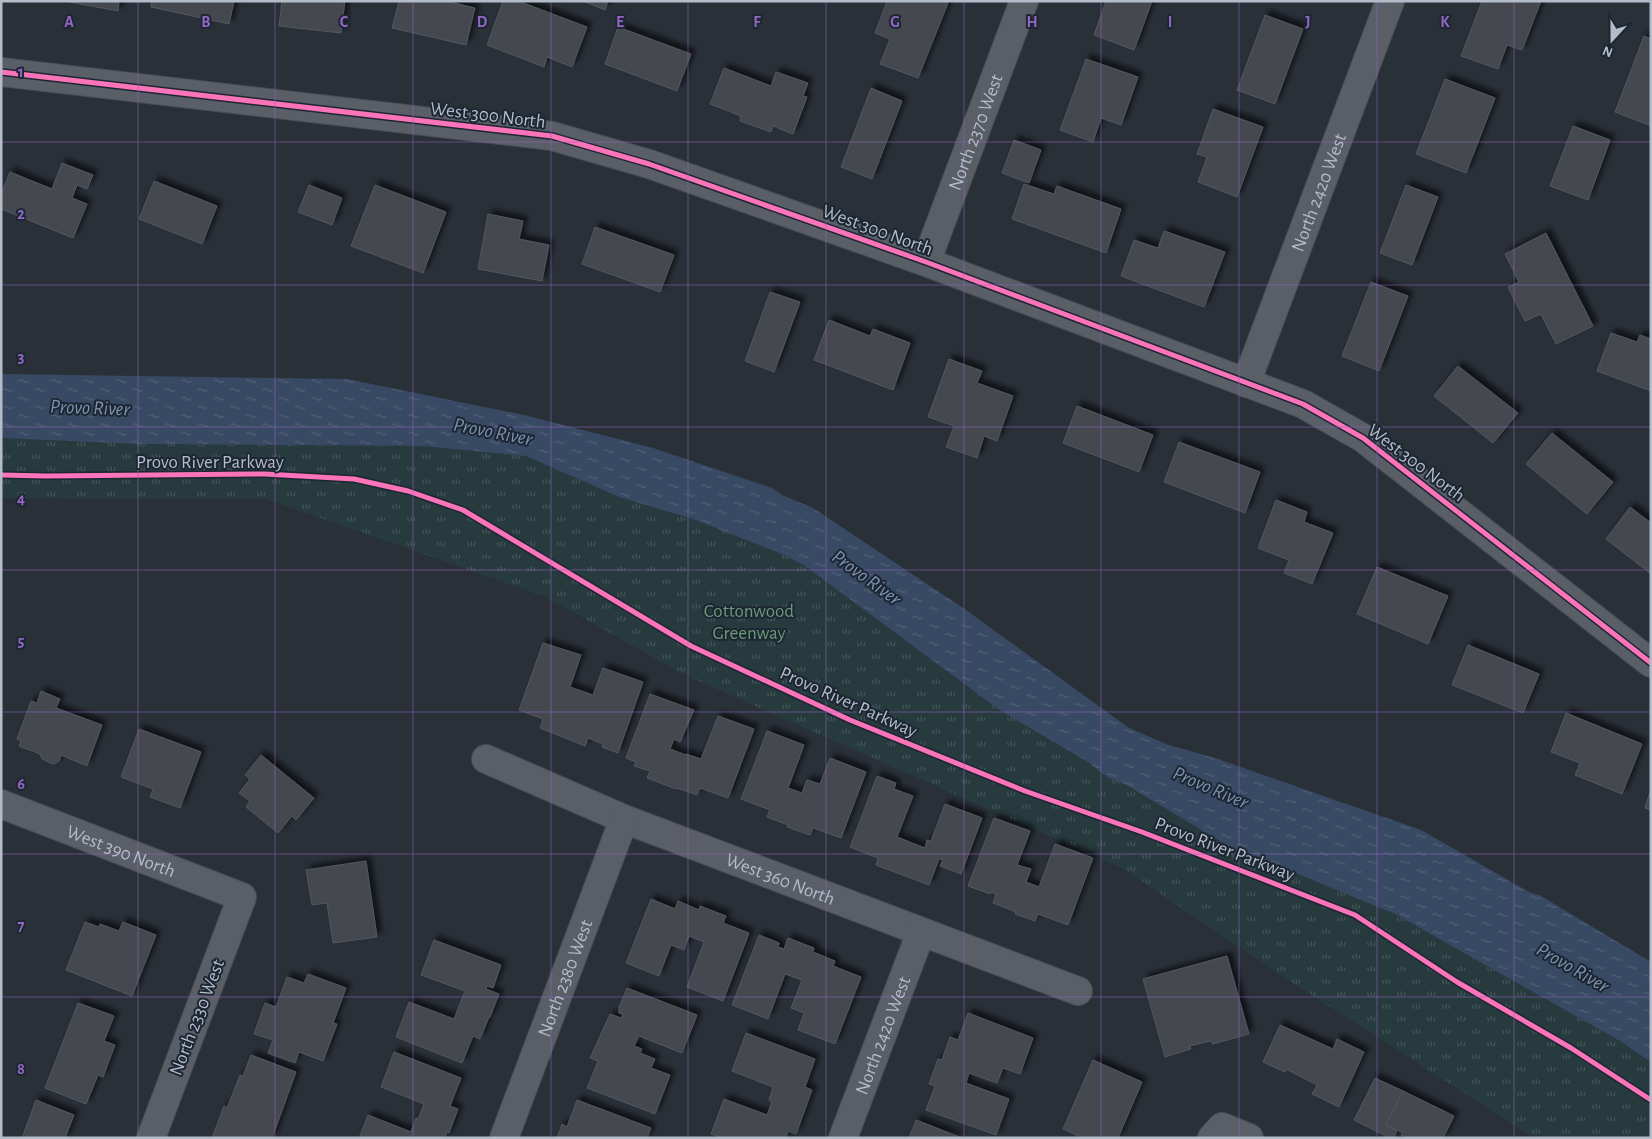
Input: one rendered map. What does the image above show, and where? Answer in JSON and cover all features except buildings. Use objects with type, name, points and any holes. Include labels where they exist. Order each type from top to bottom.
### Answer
[{"type":"street","name":"North 2370 West","points":[[926,262],[1024,1]]},
{"type":"street","name":"North 2420 West","points":[[1246,383],[1390,1]]},
{"type":"street","name":"West 300 North","points":[[1,72],[552,136],[649,164],[926,262],[1303,404],[1363,438],[1651,663]]},
{"type":"street","name":"West 360 North","points":[[486,759],[624,819],[1078,991]]},
{"type":"street","name":"West 390 North","points":[[1,804],[242,897]]},
{"type":"street","name":"North 2380 West","points":[[504,1138],[624,819]]},
{"type":"street","name":"North 2330 West","points":[[151,1138],[242,897]]},
{"type":"street","name":"North 2420 West","points":[[843,1138],[922,932]]},
{"type":"street","points":[[1217,1132],[1249,1138]]},
{"type":"green space","name":"Cottonwood Greenway","points":[[1,438],[138,444],[423,446],[526,456],[619,497],[693,519],[784,555],[805,566],[1001,711],[1088,762],[1107,777],[1126,785],[1242,854],[1262,859],[1397,915],[1620,1041],[1651,1062],[1651,1138],[1534,1138],[1279,974],[1124,869],[683,674],[544,596],[266,499],[1,498]]},
{"type":"water","name":"Provo River","points":[[1,374],[347,379],[524,415],[653,448],[772,488],[782,495],[813,508],[966,610],[1129,728],[1166,744],[1218,759],[1421,830],[1529,892],[1541,896],[1651,962],[1651,1062],[1620,1041],[1397,915],[1262,859],[1242,854],[1126,785],[1107,777],[1088,762],[1001,711],[805,566],[784,555],[693,519],[619,497],[526,456],[423,446],[138,444],[1,438]]},
{"type":"cycle path","points":[[1,72],[552,136],[649,164],[926,262],[1303,404],[1363,438],[1651,663]]},
{"type":"cycle path","name":"Provo River Parkway","points":[[1,475],[265,474],[354,479],[408,491],[463,510],[691,646],[850,720],[1025,791],[1142,832],[1355,915],[1457,982],[1571,1048],[1651,1100]]}]
